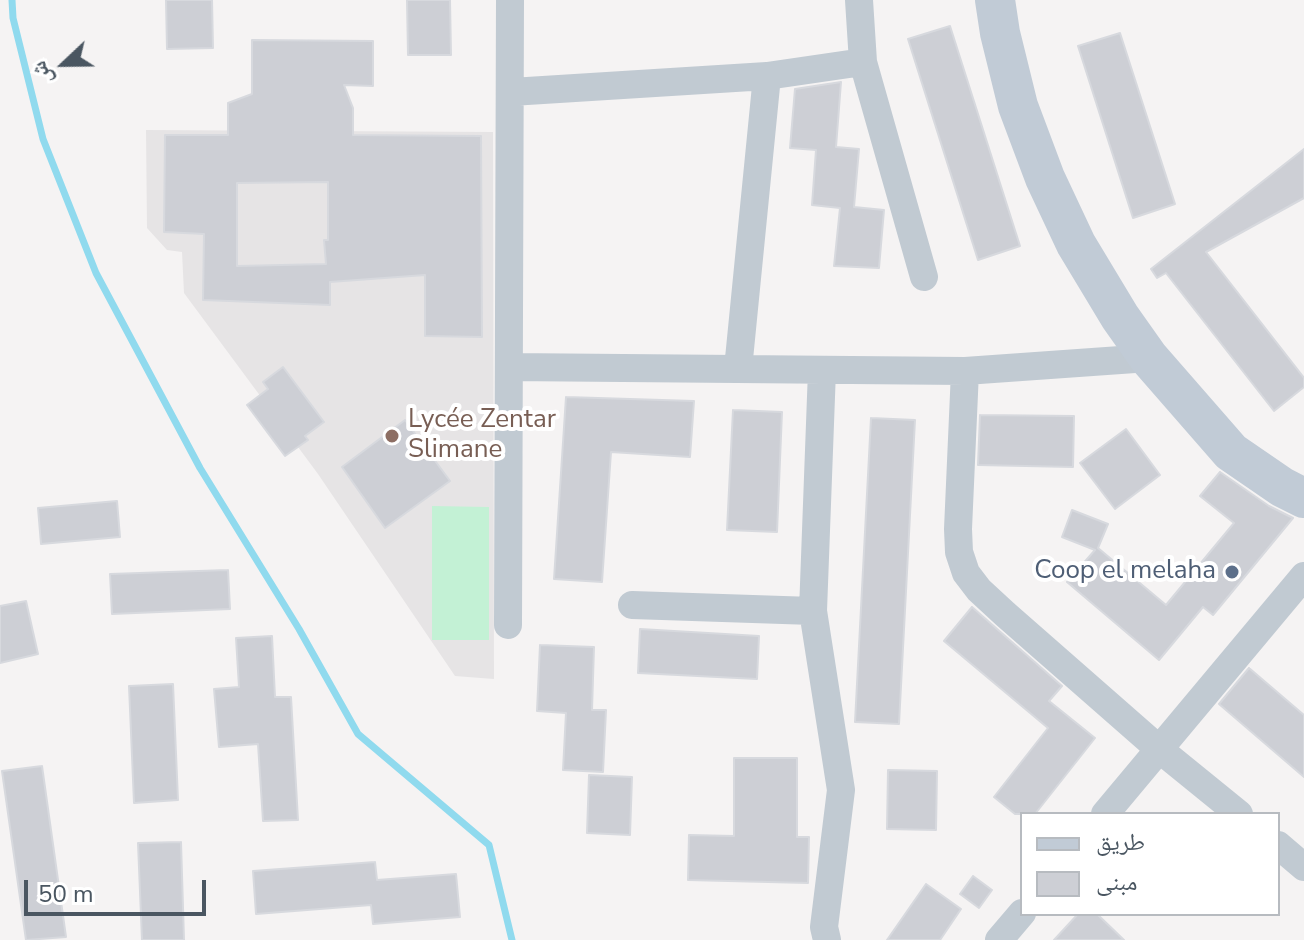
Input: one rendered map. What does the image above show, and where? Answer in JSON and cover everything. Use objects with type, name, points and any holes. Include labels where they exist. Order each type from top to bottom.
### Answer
[{"type":"main road","points":[[995,0],[1018,106],[1045,178],[1076,244],[1120,317],[1149,358],[1231,452],[1282,487],[1304,498]]},
{"type":"street","points":[[508,625],[510,0]]},
{"type":"street","points":[[859,0],[863,62],[924,277]]},
{"type":"street","points":[[511,92],[767,76],[863,62]]},
{"type":"street","points":[[738,369],[767,76]]},
{"type":"street","points":[[509,367],[965,371],[1149,358]]},
{"type":"street","points":[[822,370],[813,611],[841,790],[824,927],[827,940]]},
{"type":"street","points":[[965,371],[958,529],[959,552],[966,573],[1005,614],[1159,749],[1237,812]]},
{"type":"street","points":[[1107,812],[1304,576]]},
{"type":"street","points":[[632,605],[813,611]]},
{"type":"street","points":[[1280,847],[1304,867]]},
{"type":"street","points":[[999,940],[1020,915]]},
{"type":"shaded area","name":"Lycée Zentar Slimane","points":[[146,130],[493,132],[494,679],[455,676],[318,474],[184,293],[182,252],[167,250],[147,228]]},
{"type":"green space","points":[[432,506],[489,507],[489,640],[432,640]]},
{"type":"building","points":[[166,0],[212,0],[213,48],[167,49]]},
{"type":"building","points":[[407,0],[450,0],[451,55],[408,55]]},
{"type":"building","points":[[950,26],[1020,246],[978,260],[908,39]]},
{"type":"building","points":[[1120,33],[1175,204],[1133,218],[1078,46]]},
{"type":"building","points":[[252,40],[373,41],[373,86],[344,85],[353,108],[353,135],[481,136],[482,337],[425,336],[425,275],[330,282],[330,305],[203,300],[204,234],[164,232],[165,135],[228,135],[228,103],[252,94]],"holes":[[[328,182],[328,240],[324,240],[326,264],[237,266],[237,183]]]},
{"type":"building","points":[[841,82],[836,147],[859,149],[854,207],[884,210],[879,268],[834,266],[840,208],[812,205],[816,150],[790,148],[795,89]]},
{"type":"building","points":[[1304,149],[1304,198],[1206,252],[1304,378],[1304,387],[1274,411],[1166,273],[1157,278],[1151,269]]},
{"type":"building","points":[[283,367],[324,422],[305,436],[308,440],[285,456],[247,405],[268,389],[263,382]]},
{"type":"building","points":[[566,397],[694,401],[690,457],[611,452],[602,582],[554,579]]},
{"type":"building","points":[[733,410],[782,412],[777,532],[727,530]]},
{"type":"building","points":[[980,415],[1074,416],[1073,467],[978,465]]},
{"type":"building","points":[[871,418],[915,420],[899,724],[855,722]]},
{"type":"building","points":[[405,420],[450,481],[385,528],[342,467]]},
{"type":"building","points":[[1126,429],[1160,475],[1115,509],[1080,463]]},
{"type":"building","points":[[1220,472],[1269,506],[1293,518],[1213,615],[1203,607],[1159,660],[1067,582],[1095,550],[1062,537],[1072,510],[1108,524],[1098,548],[1166,605],[1234,523],[1200,496]]},
{"type":"building","points":[[117,501],[120,537],[41,544],[38,508]]},
{"type":"building","points":[[228,570],[230,609],[112,614],[110,574]]},
{"type":"building","points":[[26,601],[38,654],[0,663],[0,606]]},
{"type":"building","points":[[972,607],[1062,686],[1049,701],[1095,738],[1037,812],[1015,814],[994,797],[1048,728],[944,641]]},
{"type":"building","points":[[640,629],[759,636],[757,679],[638,673]]},
{"type":"building","points":[[272,636],[275,697],[291,697],[298,820],[263,821],[258,744],[219,747],[214,689],[239,687],[236,638]]},
{"type":"building","points":[[540,645],[594,647],[592,710],[606,710],[603,772],[563,770],[566,713],[537,711]]},
{"type":"building","points":[[1249,668],[1304,715],[1304,777],[1219,704]]},
{"type":"building","points":[[173,684],[178,800],[134,803],[129,686]]},
{"type":"building","points":[[734,758],[797,758],[797,837],[809,837],[808,883],[688,880],[689,835],[734,836]]},
{"type":"building","points":[[42,766],[66,937],[26,940],[2,771]]},
{"type":"building","points":[[888,770],[937,771],[936,830],[887,829]]},
{"type":"building","points":[[589,775],[632,777],[630,835],[587,833]]},
{"type":"building","points":[[181,842],[184,940],[142,940],[138,843]]},
{"type":"building","points":[[375,862],[377,880],[456,874],[460,917],[373,924],[371,905],[256,914],[253,871]]},
{"type":"building","points":[[973,876],[992,890],[979,908],[960,894]]},
{"type":"building","points":[[926,884],[961,909],[940,940],[887,940]]},
{"type":"building","points":[[1076,916],[1099,916],[1124,940],[1054,940]]},
{"type":"waterway","points":[[12,0],[13,18],[43,139],[96,273],[200,468],[299,629],[358,734],[489,845],[512,940]]},
{"type":"place","name":"Lycée Zentar Slimane","points":[[392,436]]},
{"type":"place","name":"Coop el melaha","points":[[1232,572]]}]
